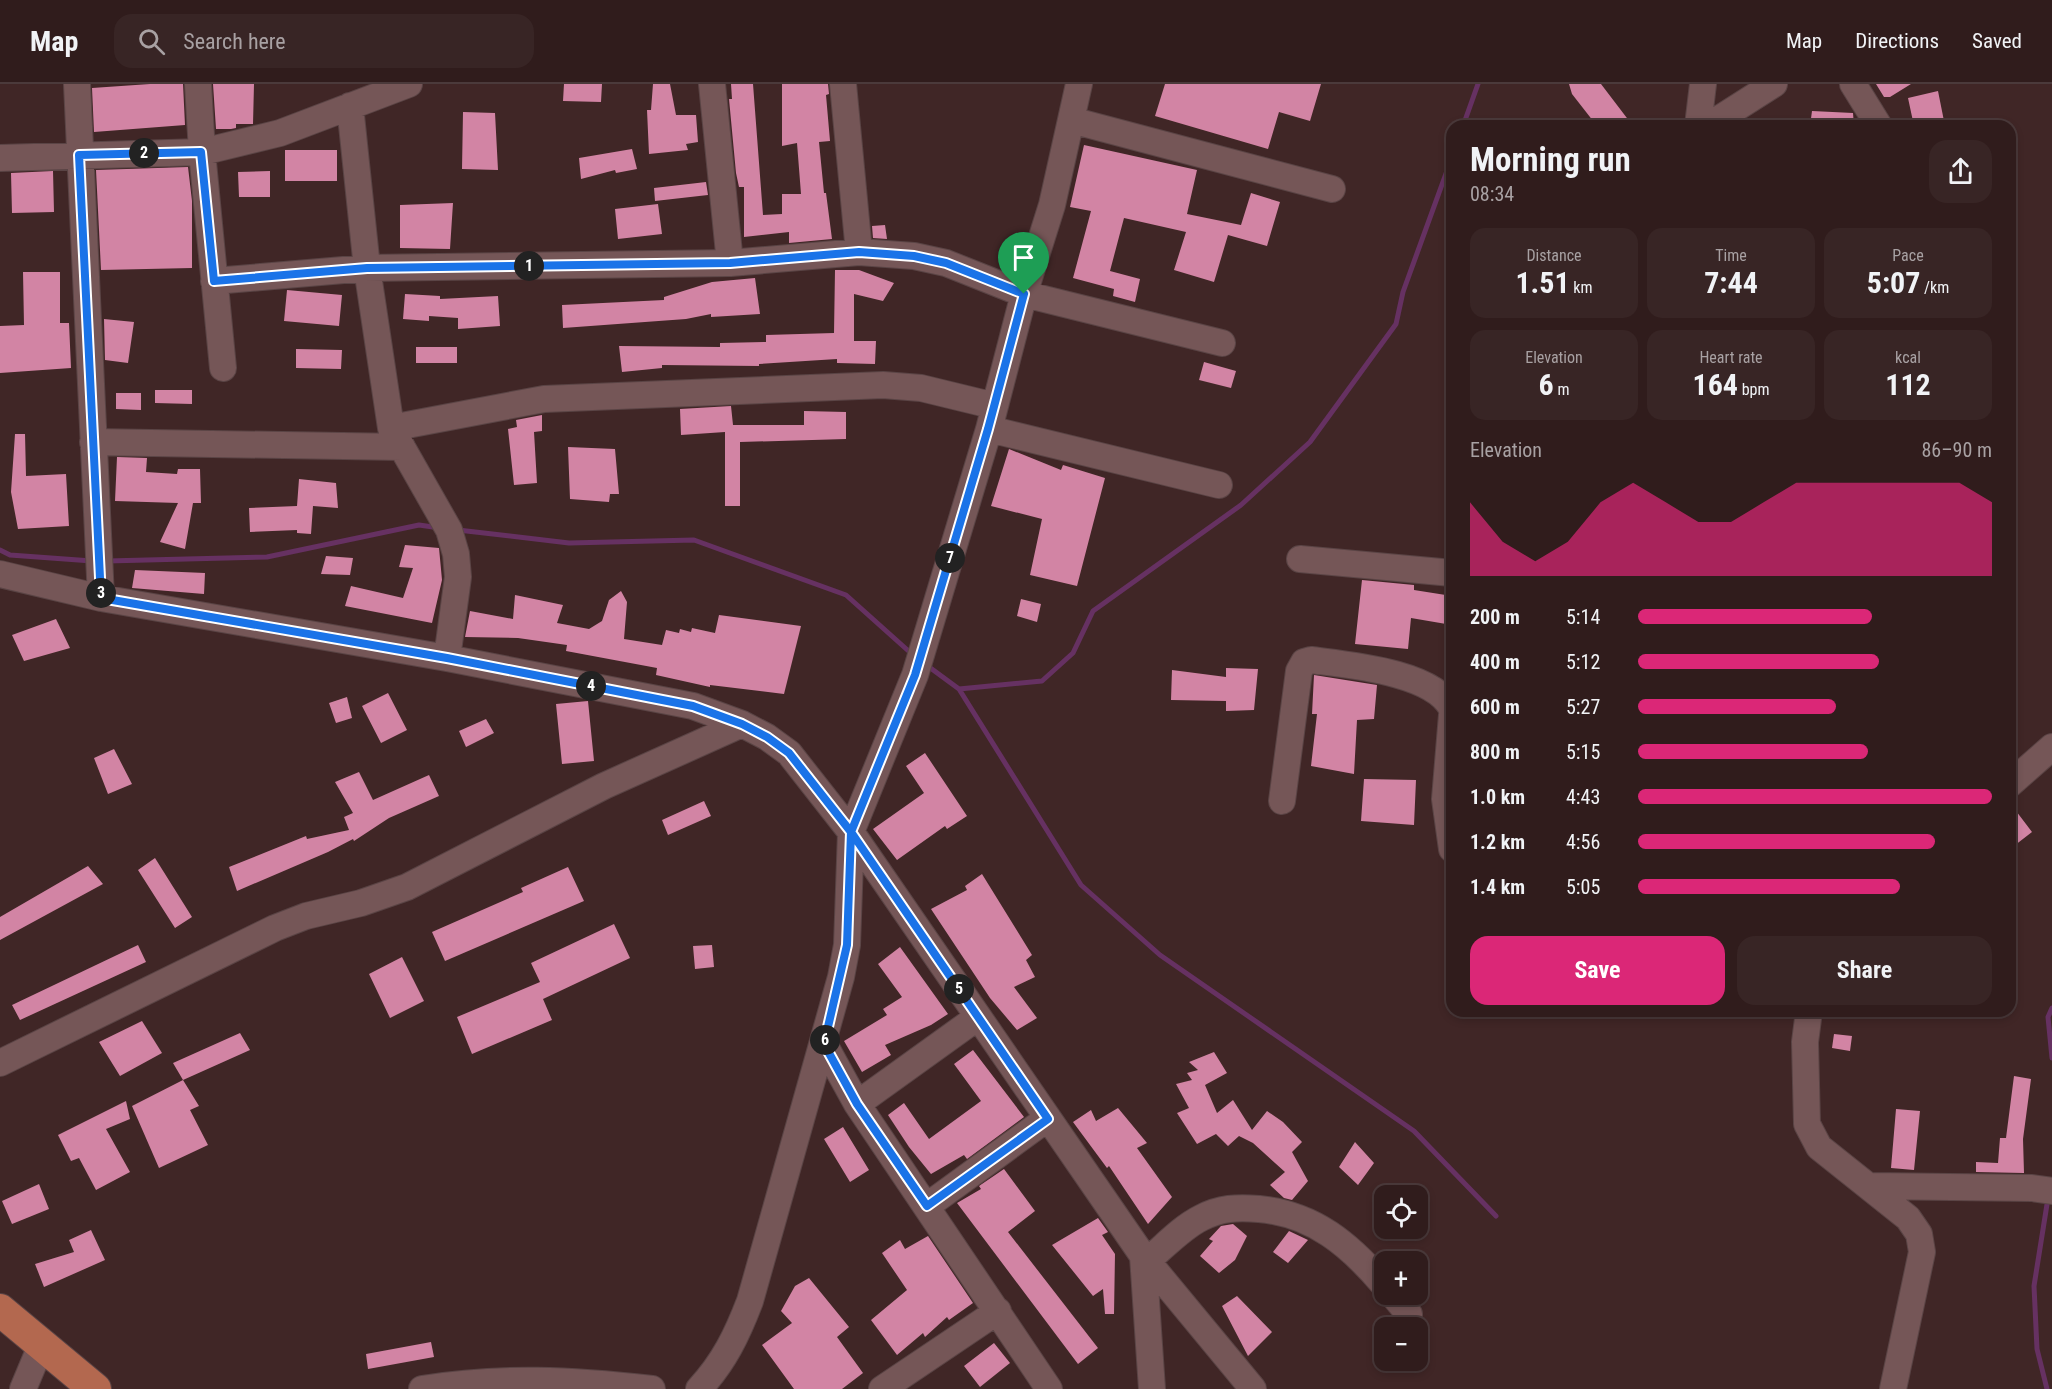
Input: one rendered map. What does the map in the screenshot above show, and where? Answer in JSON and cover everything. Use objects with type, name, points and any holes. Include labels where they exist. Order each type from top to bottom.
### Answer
[{"type":"main road","points":[[0,1310],[95,1389]]},
{"type":"street","points":[[76,84],[101,598]]},
{"type":"street","points":[[198,84],[201,152],[223,368]]},
{"type":"street","points":[[0,158],[201,152],[280,133],[409,84]]},
{"type":"street","points":[[712,84],[730,263]]},
{"type":"street","points":[[843,84],[859,252]]},
{"type":"street","points":[[699,1389],[718,1368],[735,1340],[750,1301],[824,1044],[847,945],[851,832],[915,675],[992,418],[1024,294],[1052,205],[1079,84]]},
{"type":"street","points":[[1699,120],[1703,84]]},
{"type":"street","points":[[1717,120],[1774,84]]},
{"type":"street","points":[[1853,84],[1875,120]]},
{"type":"street","points":[[350,106],[367,268],[396,437],[449,530],[456,554],[458,577],[447,658]]},
{"type":"street","points":[[1071,120],[1332,189]]},
{"type":"street","points":[[214,281],[367,268],[730,263],[859,252],[914,256],[946,263],[1024,294],[1222,343]]},
{"type":"street","points":[[93,442],[396,437],[544,399],[883,386],[921,388],[992,418],[1219,484]]},
{"type":"street","points":[[1300,559],[1446,572]]},
{"type":"street","points":[[0,574],[101,598],[447,658],[693,706],[742,724],[789,753],[851,832],[1145,1259],[1253,1389]]},
{"type":"street","points":[[1282,801],[1299,671],[1304,662],[1311,660],[1372,668],[1434,688],[1446,697]]},
{"type":"street","points":[[0,1063],[275,927],[306,916],[361,903],[407,886],[604,786],[742,724]]},
{"type":"street","points":[[2016,779],[2052,747]]},
{"type":"street","points":[[1446,787],[1446,806]]},
{"type":"street","points":[[857,1104],[978,1017]]},
{"type":"street","points":[[1808,1017],[1805,1042],[1807,1124],[1819,1147],[1908,1218],[1919,1234],[1922,1252],[1893,1389]]},
{"type":"street","points":[[824,1044],[857,1104],[1049,1389]]},
{"type":"street","points":[[927,1206],[1048,1119]]},
{"type":"street","points":[[1870,1186],[2032,1188],[2052,1191]]},
{"type":"street","points":[[1145,1259],[1198,1219],[1217,1210],[1236,1207],[1279,1211],[1305,1219],[1330,1233],[1359,1256],[1374,1274]]},
{"type":"street","points":[[1145,1259],[1152,1389]]},
{"type":"street","points":[[1401,1305],[1409,1314]]},
{"type":"street","points":[[894,1386],[998,1311]]},
{"type":"street","points":[[23,1389],[41,1346]]},
{"type":"street","points":[[422,1389],[462,1382],[572,1380],[652,1389]]},
{"type":"building","points":[[183,84],[185,125],[94,132],[92,88]]},
{"type":"building","points":[[213,84],[254,84],[253,124],[236,124],[236,128],[216,129]]},
{"type":"building","points":[[564,84],[602,84],[601,102],[563,101]]},
{"type":"building","points":[[653,84],[670,84],[676,115],[696,115],[698,142],[686,144],[688,150],[649,154],[647,110],[651,110]]},
{"type":"building","points":[[731,84],[753,84],[763,215],[782,214],[782,194],[801,194],[797,143],[782,146],[782,84],[828,84],[829,94],[826,95],[830,141],[819,142],[824,193],[826,193],[832,239],[789,243],[789,232],[744,237],[744,187],[739,187],[736,173],[729,99],[732,99]]},
{"type":"building","points":[[1165,84],[1321,84],[1310,121],[1279,112],[1268,149],[1155,116]]},
{"type":"building","points":[[1569,84],[1601,84],[1628,120],[1592,120],[1572,94]]},
{"type":"building","points":[[1876,84],[1911,84],[1890,97],[1884,97]]},
{"type":"building","points":[[1938,91],[1944,120],[1913,120],[1908,98]]},
{"type":"building","points":[[1812,111],[1853,113],[1854,120],[1811,120]]},
{"type":"building","points":[[463,112],[495,113],[498,170],[462,169]]},
{"type":"building","points":[[1084,145],[1197,170],[1187,214],[1241,225],[1251,193],[1280,202],[1267,246],[1228,235],[1214,282],[1174,270],[1186,232],[1124,218],[1110,271],[1140,279],[1135,302],[1113,296],[1114,289],[1073,278],[1091,211],[1070,207]]},
{"type":"building","points":[[632,149],[637,169],[616,173],[615,170],[581,179],[579,158]]},
{"type":"building","points":[[285,150],[337,150],[337,181],[285,181]]},
{"type":"building","points":[[188,167],[192,201],[192,268],[101,270],[96,170]]},
{"type":"building","points":[[53,171],[54,212],[12,213],[11,173]]},
{"type":"building","points":[[270,171],[270,197],[239,197],[238,172]]},
{"type":"building","points":[[706,182],[708,195],[655,201],[654,188]]},
{"type":"building","points":[[453,203],[450,249],[400,248],[400,205]]},
{"type":"building","points":[[658,204],[662,234],[618,239],[615,209]]},
{"type":"building","points":[[885,225],[887,239],[873,238],[872,226]]},
{"type":"building","points":[[835,270],[859,270],[894,283],[883,301],[854,294],[854,341],[876,341],[875,364],[837,363],[837,359],[759,364],[759,366],[662,365],[662,368],[622,372],[619,346],[720,347],[720,343],[766,342],[766,335],[834,333]]},
{"type":"building","points":[[23,272],[60,272],[60,323],[69,323],[71,368],[0,373],[0,326],[24,325]]},
{"type":"building","points":[[755,278],[760,314],[711,317],[711,314],[686,319],[563,328],[562,305],[664,300],[664,297],[712,282]]},
{"type":"building","points":[[287,290],[342,295],[339,326],[284,321]]},
{"type":"building","points":[[405,294],[440,296],[440,299],[498,296],[500,326],[458,329],[458,318],[429,316],[429,321],[403,319]]},
{"type":"building","points":[[104,319],[134,322],[128,363],[105,360]]},
{"type":"building","points":[[416,347],[457,347],[457,363],[416,363]]},
{"type":"building","points":[[296,349],[342,350],[341,369],[296,368]]},
{"type":"building","points":[[1204,362],[1236,371],[1231,388],[1199,380]]},
{"type":"building","points":[[155,390],[192,390],[192,404],[155,403]]},
{"type":"building","points":[[116,393],[141,393],[141,410],[116,409]]},
{"type":"building","points":[[731,406],[733,425],[804,425],[804,411],[846,412],[846,439],[740,442],[740,506],[725,506],[725,432],[681,435],[680,409]]},
{"type":"building","points":[[542,415],[542,431],[534,432],[537,483],[514,485],[508,429],[517,427],[516,420]]},
{"type":"building","points":[[15,434],[25,434],[26,476],[66,474],[69,526],[18,529],[11,492]]},
{"type":"building","points":[[568,447],[615,449],[619,494],[610,494],[609,502],[570,499]]},
{"type":"building","points":[[1009,449],[1061,470],[1063,465],[1105,478],[1077,586],[1030,575],[1042,519],[991,506]]},
{"type":"building","points":[[117,457],[147,458],[146,472],[177,474],[178,469],[200,469],[201,503],[193,503],[185,549],[160,542],[178,503],[115,501]]},
{"type":"building","points":[[299,479],[336,483],[338,508],[313,506],[311,534],[297,533],[297,530],[250,532],[249,508],[297,506]]},
{"type":"building","points":[[405,545],[439,548],[442,580],[432,623],[345,606],[351,586],[403,598],[413,568],[399,567]]},
{"type":"building","points":[[326,556],[353,558],[350,575],[321,574]]},
{"type":"building","points":[[135,570],[205,573],[204,594],[132,588]]},
{"type":"building","points":[[1362,580],[1414,585],[1414,590],[1446,595],[1446,624],[1411,618],[1408,649],[1355,644]]},
{"type":"building","points":[[621,591],[627,602],[624,639],[662,645],[666,630],[679,633],[680,629],[691,632],[692,628],[715,633],[719,615],[801,626],[784,694],[710,685],[710,687],[656,675],[657,668],[566,651],[567,645],[518,638],[465,637],[470,611],[513,619],[515,595],[563,605],[557,623],[589,629],[602,621],[609,600]]},
{"type":"building","points":[[1021,599],[1041,604],[1037,622],[1017,616]]},
{"type":"building","points":[[56,619],[70,648],[24,661],[12,635]]},
{"type":"building","points":[[1226,668],[1258,669],[1254,710],[1226,711],[1226,701],[1171,700],[1172,670],[1226,677]]},
{"type":"building","points":[[1314,675],[1377,685],[1374,719],[1357,720],[1354,774],[1311,766],[1317,714],[1312,714]]},
{"type":"building","points":[[388,693],[407,730],[381,743],[362,706]]},
{"type":"building","points":[[347,697],[352,718],[336,723],[329,703]]},
{"type":"building","points":[[588,701],[594,761],[562,764],[556,704]]},
{"type":"building","points":[[486,719],[494,733],[466,747],[459,731]]},
{"type":"building","points":[[114,749],[132,784],[108,794],[94,758]]},
{"type":"building","points":[[925,753],[967,816],[947,829],[945,826],[897,860],[873,829],[924,793],[906,766]]},
{"type":"building","points":[[359,772],[373,800],[429,775],[439,796],[389,818],[354,841],[353,839],[237,891],[229,867],[306,836],[307,839],[349,830],[344,817],[353,813],[335,782]]},
{"type":"building","points":[[1364,779],[1416,780],[1414,825],[1361,821]]},
{"type":"building","points":[[704,801],[711,816],[668,835],[662,820]]},
{"type":"building","points":[[2016,811],[2032,832],[2016,844]]},
{"type":"building","points":[[155,858],[192,917],[175,928],[138,870]]},
{"type":"building","points":[[88,866],[103,884],[0,940],[0,917]]},
{"type":"building","points":[[568,867],[584,901],[445,961],[432,932],[523,892],[521,888]]},
{"type":"building","points":[[982,874],[1032,955],[1026,960],[1035,977],[1014,987],[1037,1018],[1017,1030],[990,998],[931,909],[967,890],[965,886]]},
{"type":"building","points":[[614,924],[630,958],[543,999],[552,1020],[472,1054],[457,1017],[540,982],[531,963]]},
{"type":"building","points":[[138,945],[146,962],[20,1020],[12,1005]]},
{"type":"building","points":[[712,945],[714,967],[695,969],[693,946]]},
{"type":"building","points":[[900,947],[948,1014],[931,1025],[885,1045],[891,1055],[862,1072],[844,1041],[887,1015],[883,1009],[902,997],[878,964]]},
{"type":"building","points":[[402,957],[424,1001],[390,1018],[369,974]]},
{"type":"building","points":[[142,1021],[162,1053],[120,1076],[99,1042]]},
{"type":"building","points":[[240,1033],[250,1050],[183,1080],[173,1063]]},
{"type":"building","points":[[1834,1034],[1852,1036],[1850,1051],[1832,1048]]},
{"type":"building","points":[[973,1050],[1024,1117],[967,1159],[964,1155],[931,1174],[909,1147],[888,1115],[904,1103],[929,1139],[981,1101],[954,1064]]},
{"type":"building","points":[[1214,1052],[1227,1073],[1205,1085],[1217,1113],[1233,1100],[1252,1130],[1267,1111],[1283,1122],[1302,1142],[1292,1152],[1308,1181],[1292,1200],[1284,1198],[1270,1185],[1285,1172],[1253,1143],[1239,1136],[1228,1146],[1216,1134],[1197,1144],[1177,1113],[1189,1108],[1176,1084],[1192,1080],[1187,1073],[1198,1070],[1189,1062]]},
{"type":"building","points":[[2014,1076],[2031,1079],[2023,1139],[2024,1173],[1976,1172],[1976,1162],[1998,1163],[2000,1138],[2006,1138]]},
{"type":"building","points":[[183,1080],[199,1106],[190,1110],[208,1145],[159,1168],[132,1106]]},
{"type":"building","points":[[126,1101],[130,1119],[106,1129],[130,1172],[96,1190],[79,1158],[71,1161],[58,1135]]},
{"type":"building","points":[[1118,1108],[1147,1143],[1137,1148],[1172,1197],[1148,1224],[1109,1166],[1107,1168],[1073,1122],[1091,1110],[1096,1121]]},
{"type":"building","points":[[1896,1109],[1920,1111],[1914,1170],[1891,1168]]},
{"type":"building","points":[[843,1127],[869,1170],[850,1182],[824,1139]]},
{"type":"building","points":[[1355,1142],[1374,1163],[1358,1185],[1339,1167]]},
{"type":"building","points":[[1004,1169],[1035,1211],[1008,1232],[1098,1348],[1078,1364],[957,1203],[981,1189],[979,1186]]},
{"type":"building","points":[[39,1184],[49,1209],[12,1224],[2,1201]]},
{"type":"building","points":[[1098,1218],[1108,1232],[1102,1235],[1115,1254],[1114,1314],[1105,1314],[1103,1289],[1093,1296],[1052,1245]]},
{"type":"building","points":[[1233,1224],[1247,1236],[1235,1260],[1219,1273],[1200,1256],[1213,1241],[1209,1239],[1221,1226]]},
{"type":"building","points":[[91,1230],[105,1260],[44,1287],[35,1264],[74,1252],[69,1240]]},
{"type":"building","points":[[1289,1231],[1308,1240],[1288,1263],[1273,1252]]},
{"type":"building","points":[[928,1236],[973,1303],[949,1320],[947,1317],[925,1337],[923,1333],[897,1355],[871,1320],[907,1290],[882,1253],[900,1240],[905,1249]]},
{"type":"building","points":[[809,1278],[849,1327],[837,1337],[863,1373],[842,1389],[794,1389],[762,1345],[792,1323],[781,1311],[795,1286]]},
{"type":"building","points":[[1237,1296],[1272,1332],[1248,1356],[1222,1306]]},
{"type":"building","points":[[431,1342],[434,1357],[368,1369],[366,1354]]},
{"type":"building","points":[[994,1343],[1010,1363],[980,1387],[964,1366]]},
{"type":"waterway","points":[[1465,120],[1478,84]]},
{"type":"waterway","points":[[959,689],[1042,681],[1073,653],[1093,611],[1241,505],[1310,442],[1396,324],[1403,292],[1446,174]]},
{"type":"waterway","points":[[107,561],[267,557],[419,525],[440,528]]},
{"type":"waterway","points":[[458,530],[569,543],[694,540],[846,595],[913,655]]},
{"type":"waterway","points":[[0,550],[10,555],[92,561]]},
{"type":"waterway","points":[[925,664],[959,689],[1081,885],[1160,955],[1414,1131],[1496,1216]]},
{"type":"waterway","points":[[2052,1008],[2048,1017],[2052,1058]]},
{"type":"waterway","points":[[2047,1389],[2037,1349],[2034,1286],[2048,1198]]},
{"type":"route","points":[[1024,294],[946,263],[914,256],[859,252],[730,263],[367,268],[214,281],[201,152],[79,155],[101,598],[447,658],[693,706],[742,724],[767,737],[789,753],[851,832],[1048,1119],[927,1206],[857,1104],[824,1044],[847,945],[851,832],[915,675],[988,429],[1024,294]]}]
